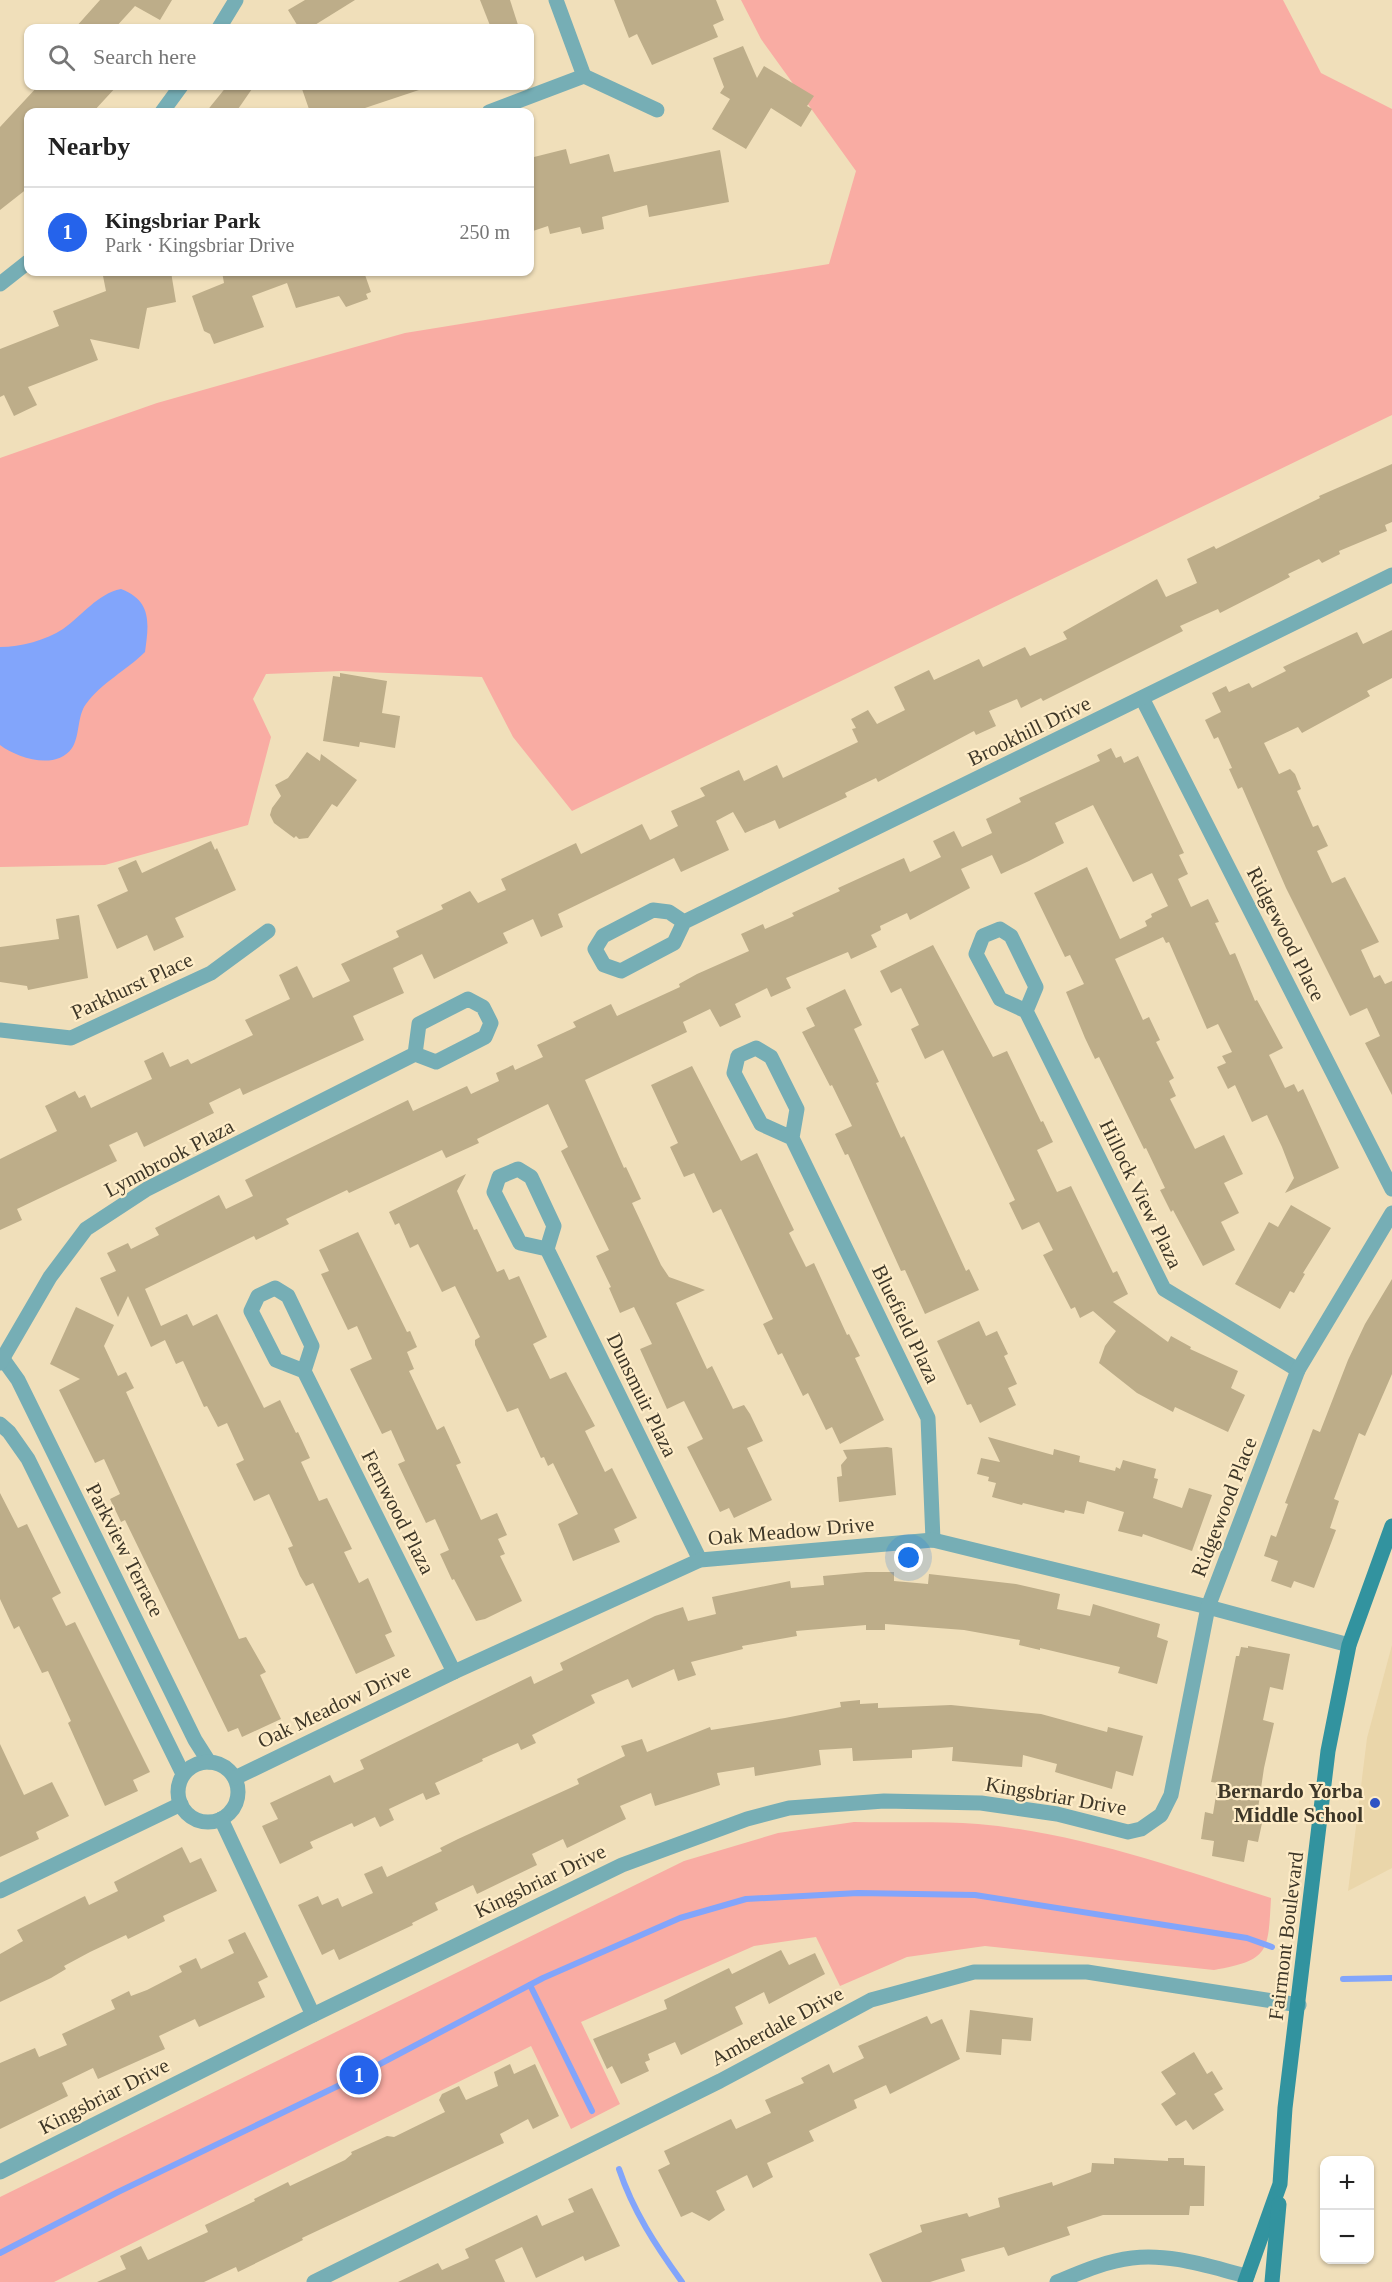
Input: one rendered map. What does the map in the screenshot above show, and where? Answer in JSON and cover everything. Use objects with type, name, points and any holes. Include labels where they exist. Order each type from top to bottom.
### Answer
[{"type":"main road","name":"Fairmont Boulevard","points":[[1246,2279],[1280,2184],[1285,2108],[1328,1751],[1349,1645],[1392,1526]]},
{"type":"main road","points":[[1272,2282],[1280,2184]]},
{"type":"street","points":[[221,24],[236,0]]},
{"type":"street","points":[[556,0],[584,76],[657,110]]},
{"type":"street","points":[[500,108],[584,76]]},
{"type":"street","points":[[165,108],[178,90]]},
{"type":"street","points":[[0,284],[24,265]]},
{"type":"street","name":"Brookhill Drive","points":[[684,922],[1143,700],[1392,575]]},
{"type":"street","name":"Ridgewood Place","points":[[1143,700],[1392,1188]]},
{"type":"street","points":[[652,910],[669,912],[684,922],[674,943],[621,971],[604,965],[595,949],[603,936],[652,910]]},
{"type":"street","points":[[1000,929],[1011,936],[1036,987],[1026,1011],[1000,999],[976,954],[983,936],[1000,929]]},
{"type":"street","name":"Parkhurst Place","points":[[0,1030],[70,1038],[211,973],[268,931]]},
{"type":"street","points":[[468,999],[483,1007],[491,1023],[485,1037],[436,1062],[415,1054],[419,1024],[468,999]]},
{"type":"street","name":"Hillock View Plaza","points":[[1026,1011],[1164,1289],[1298,1370]]},
{"type":"street","points":[[756,1048],[771,1057],[797,1109],[792,1138],[761,1124],[734,1074],[738,1056],[756,1048]]},
{"type":"street","name":"Lynnbrook Plaza","points":[[1,1361],[50,1277],[86,1229],[147,1189],[415,1054]]},
{"type":"street","name":"Bluefield Plaza","points":[[792,1138],[928,1418],[933,1540]]},
{"type":"street","points":[[518,1169],[531,1177],[554,1226],[547,1249],[520,1243],[494,1192],[499,1177],[518,1169]]},
{"type":"street","name":"Ridgewood Place","points":[[1141,1829],[1161,1815],[1171,1795],[1209,1607],[1298,1370],[1392,1213]]},
{"type":"street","name":"Dunsmuir Plaza","points":[[547,1249],[700,1560]]},
{"type":"street","points":[[275,1288],[288,1296],[312,1347],[304,1371],[276,1360],[251,1311],[258,1296],[275,1288]]},
{"type":"street","name":"Parkview Terrace","points":[[1,1361],[18,1380],[195,1740],[209,1762]]},
{"type":"street","name":"Fernwood Plaza","points":[[304,1371],[454,1672]]},
{"type":"street","points":[[0,1424],[9,1431],[28,1459],[183,1774]]},
{"type":"street","points":[[55,1511],[77,1501]]},
{"type":"street","name":"Oak Meadow Drive","points":[[235,1778],[454,1672],[700,1560],[933,1540],[1209,1607],[1349,1645]]},
{"type":"street","points":[[120,1643],[143,1632]]},
{"type":"street","points":[[200,1762],[209,1762],[223,1765],[235,1778],[238,1789],[237,1801],[231,1811],[221,1819],[210,1822],[199,1820],[188,1814],[180,1804],[178,1788],[183,1774],[200,1762]]},
{"type":"street","name":"Kingsbriar Drive","points":[[0,2172],[313,2015],[622,1865],[747,1819],[789,1808],[884,1801],[981,1803],[1057,1814],[1128,1832],[1141,1829]]},
{"type":"street","points":[[0,1891],[180,1804]]},
{"type":"street","points":[[221,1819],[313,2015]]},
{"type":"street","name":"Amberdale Drive","points":[[314,2282],[720,2081],[871,2000],[974,1972],[1087,1972],[1299,2005]]},
{"type":"street","points":[[1057,2282],[1092,2268],[1133,2258],[1173,2259],[1246,2279]]},
{"type":"shaded area","points":[[741,0],[1283,0],[1321,73],[1392,109],[1392,415],[572,811],[513,737],[482,677],[342,671],[266,674],[253,699],[271,737],[248,825],[105,865],[0,867],[0,458],[157,403],[405,333],[829,264],[856,171],[761,39]]},
{"type":"shaded area","name":"Bernardo Yorba Middle School","points":[[1392,1645],[1392,1868],[1348,1891],[1367,1738]]},
{"type":"shaded area","points":[[854,1822],[978,1824],[1053,1835],[1127,1853],[1271,1898],[1266,1942],[1256,1957],[1246,1962],[1214,1970],[985,1946],[907,1957],[840,1986],[816,1937],[754,1946],[581,2022],[620,2104],[571,2129],[531,2046],[54,2282],[0,2282],[0,2197],[684,1861],[778,1833]]},
{"type":"water","points":[[121,589],[138,600],[146,614],[145,652],[92,696],[81,714],[72,748],[65,755],[47,761],[26,758],[0,745],[0,647],[41,640],[63,629],[97,600]]},
{"type":"building","points":[[100,0],[172,0],[160,20],[135,6],[119,24],[79,24]]},
{"type":"building","points":[[305,0],[355,0],[316,24],[297,24],[288,10]]},
{"type":"building","points":[[480,0],[510,0],[518,24],[489,24]]},
{"type":"building","points":[[614,0],[716,0],[724,20],[713,25],[718,37],[652,65],[637,34],[629,38]]},
{"type":"building","points":[[743,46],[757,78],[764,66],[814,96],[807,106],[812,109],[801,127],[771,108],[746,149],[712,129],[730,99],[720,93],[724,87],[713,58]]},
{"type":"building","points":[[34,90],[113,90],[97,108],[24,108],[24,191],[0,210],[0,127]]},
{"type":"building","points":[[224,90],[251,90],[239,108],[209,108]]},
{"type":"building","points":[[302,90],[419,90],[365,108],[309,108]]},
{"type":"building","points":[[566,149],[570,164],[609,154],[614,172],[720,150],[729,202],[649,217],[647,205],[602,217],[604,229],[582,234],[580,227],[550,234],[548,226],[534,231],[534,157]]},
{"type":"building","points":[[103,276],[172,276],[176,302],[147,308],[139,349],[90,339],[98,360],[28,387],[37,405],[14,416],[4,395],[0,397],[0,349],[59,326],[53,311],[106,291]]},
{"type":"building","points":[[223,276],[365,276],[371,292],[366,294],[368,299],[346,307],[339,296],[296,308],[287,283],[252,296],[264,327],[214,344],[210,334],[204,331],[192,296],[224,283]]},
{"type":"building","points":[[1392,464],[1392,522],[1385,525],[1387,531],[1339,551],[1340,554],[1322,563],[1319,559],[1288,574],[1290,577],[1220,613],[1218,609],[1180,626],[1183,631],[1043,701],[1041,698],[1021,708],[1017,699],[989,711],[996,726],[976,735],[974,731],[878,782],[876,778],[845,793],[847,797],[779,829],[775,820],[745,833],[733,812],[716,821],[729,850],[681,872],[674,858],[558,914],[563,927],[541,937],[533,919],[503,933],[508,943],[434,979],[422,954],[393,968],[404,993],[353,1016],[364,1040],[243,1095],[240,1088],[209,1103],[214,1113],[144,1147],[137,1132],[109,1145],[117,1161],[17,1209],[22,1220],[0,1230],[0,1159],[57,1131],[45,1106],[75,1091],[79,1098],[85,1095],[91,1108],[152,1079],[144,1061],[163,1052],[170,1067],[188,1059],[191,1064],[253,1035],[245,1020],[290,999],[279,975],[297,966],[313,998],[350,981],[341,964],[399,937],[396,931],[443,909],[441,905],[470,891],[478,903],[506,890],[501,879],[576,843],[581,854],[642,824],[650,840],[678,826],[671,811],[705,796],[700,788],[739,770],[744,781],[777,765],[783,778],[858,742],[852,729],[856,728],[851,719],[868,710],[877,724],[905,710],[894,687],[929,670],[934,680],[979,659],[983,667],[1025,647],[1030,656],[1067,639],[1063,632],[1157,579],[1166,597],[1197,583],[1187,559],[1214,546],[1216,549],[1320,498],[1319,496]]},
{"type":"building","points":[[1392,630],[1392,678],[1367,691],[1370,696],[1302,733],[1298,727],[1264,743],[1279,774],[1290,769],[1295,774],[1301,789],[1297,791],[1313,827],[1318,825],[1328,846],[1317,851],[1332,883],[1345,877],[1379,942],[1361,950],[1374,978],[1380,975],[1385,984],[1392,981],[1392,1095],[1365,1043],[1380,1036],[1367,1008],[1350,1016],[1286,888],[1242,787],[1238,789],[1229,769],[1232,768],[1218,737],[1214,739],[1205,720],[1221,712],[1212,693],[1226,686],[1229,692],[1249,683],[1252,688],[1286,671],[1283,667],[1357,632],[1363,644]]},
{"type":"building","points":[[340,673],[387,681],[382,713],[400,716],[395,748],[360,742],[359,747],[323,741],[333,676],[340,677]]},
{"type":"building","points":[[1111,748],[1116,758],[1121,756],[1124,763],[1138,756],[1184,853],[1179,855],[1188,874],[1178,879],[1191,907],[1208,899],[1219,922],[1215,923],[1230,955],[1235,953],[1255,1001],[1257,1000],[1283,1048],[1269,1055],[1285,1088],[1294,1084],[1298,1092],[1303,1089],[1339,1168],[1285,1193],[1294,1178],[1282,1147],[1267,1115],[1252,1122],[1235,1085],[1228,1089],[1217,1067],[1226,1063],[1222,1056],[1232,1052],[1218,1024],[1207,1029],[1169,942],[1166,943],[1163,937],[1115,959],[1143,1020],[1149,1017],[1160,1040],[1156,1042],[1174,1078],[1169,1081],[1176,1096],[1170,1099],[1195,1149],[1224,1135],[1243,1174],[1224,1183],[1239,1213],[1221,1222],[1235,1250],[1203,1266],[1160,1190],[1165,1188],[1099,1057],[1095,1059],[1085,1038],[1066,992],[1084,984],[1070,955],[1065,957],[1034,893],[1087,867],[1120,939],[1147,926],[1145,921],[1152,917],[1151,914],[1168,906],[1152,873],[1133,882],[1093,805],[1055,823],[1064,843],[1029,861],[1001,874],[992,855],[961,869],[970,888],[910,920],[907,913],[880,926],[881,930],[871,935],[877,947],[851,959],[848,952],[786,978],[791,988],[771,997],[767,988],[735,1004],[741,1017],[720,1027],[710,1009],[683,1022],[687,1032],[585,1080],[624,1168],[626,1167],[641,1199],[632,1203],[661,1265],[669,1277],[705,1290],[676,1303],[707,1369],[712,1366],[733,1409],[744,1405],[750,1414],[763,1441],[747,1448],[772,1500],[734,1518],[729,1508],[720,1512],[687,1447],[703,1439],[684,1401],[667,1409],[640,1349],[652,1344],[634,1307],[620,1313],[609,1288],[611,1287],[596,1256],[609,1250],[561,1151],[568,1147],[548,1104],[477,1139],[479,1143],[446,1158],[442,1150],[349,1193],[347,1190],[286,1219],[289,1224],[256,1240],[254,1236],[145,1289],[161,1326],[187,1314],[193,1326],[217,1314],[264,1408],[280,1400],[296,1433],[298,1432],[310,1458],[301,1462],[319,1501],[327,1498],[352,1549],[344,1552],[359,1583],[368,1578],[392,1632],[385,1635],[395,1656],[356,1674],[313,1583],[306,1586],[300,1576],[288,1548],[293,1546],[269,1494],[254,1501],[236,1464],[244,1460],[227,1423],[218,1427],[207,1406],[204,1407],[183,1361],[176,1364],[165,1340],[151,1347],[128,1296],[118,1317],[100,1278],[116,1271],[107,1253],[128,1243],[131,1249],[159,1235],[155,1228],[219,1195],[226,1209],[253,1196],[245,1180],[408,1100],[413,1111],[467,1086],[471,1094],[499,1081],[496,1073],[513,1065],[515,1070],[543,1057],[537,1045],[576,1027],[573,1022],[611,1004],[617,1016],[680,987],[679,984],[697,974],[749,951],[741,934],[763,924],[765,929],[794,916],[792,913],[840,891],[838,888],[904,858],[910,872],[941,857],[933,841],[954,831],[962,847],[992,833],[986,819],[1021,802],[1019,798],[1100,761],[1097,755]]},
{"type":"building","points":[[307,752],[320,761],[321,754],[357,780],[337,807],[332,804],[308,838],[299,839],[296,836],[294,838],[274,823],[270,815],[281,796],[275,785],[288,778]]},
{"type":"building","points":[[211,841],[215,850],[217,848],[236,890],[175,918],[184,937],[154,951],[147,935],[117,949],[97,905],[128,891],[118,868],[136,860],[142,873]]},
{"type":"building","points":[[79,915],[88,978],[28,990],[27,986],[0,982],[0,947],[59,939],[56,919]]},
{"type":"building","points":[[933,945],[993,1057],[1007,1051],[1041,1122],[1043,1121],[1053,1142],[1037,1150],[1057,1192],[1071,1186],[1113,1273],[1117,1271],[1128,1294],[1113,1302],[1168,1342],[1171,1336],[1191,1347],[1190,1349],[1238,1371],[1231,1388],[1245,1395],[1228,1432],[1175,1407],[1173,1412],[1137,1393],[1099,1363],[1105,1346],[1116,1331],[1093,1311],[1080,1318],[1075,1307],[1071,1309],[1043,1255],[1053,1250],[1039,1222],[1022,1230],[1009,1203],[1015,1200],[943,1050],[925,1059],[911,1029],[919,1025],[901,988],[891,993],[880,971]]},
{"type":"building","points":[[845,989],[862,1025],[854,1029],[879,1082],[876,1083],[901,1138],[904,1136],[966,1271],[969,1269],[979,1290],[925,1314],[905,1270],[901,1271],[848,1154],[845,1155],[835,1134],[852,1126],[802,1032],[815,1026],[806,1008]]},
{"type":"building","points":[[692,1066],[741,1161],[757,1153],[794,1230],[789,1233],[806,1267],[814,1263],[847,1335],[849,1334],[860,1356],[855,1358],[884,1420],[840,1444],[832,1427],[826,1430],[808,1393],[803,1396],[782,1353],[778,1355],[763,1324],[773,1319],[721,1209],[713,1213],[694,1173],[684,1177],[670,1147],[678,1143],[651,1085]]},
{"type":"building","points":[[466,1174],[457,1191],[474,1230],[477,1229],[497,1272],[504,1269],[509,1280],[519,1276],[547,1337],[533,1344],[550,1379],[566,1372],[595,1426],[585,1431],[605,1472],[612,1468],[637,1518],[614,1529],[620,1542],[573,1561],[558,1524],[578,1514],[553,1463],[548,1466],[544,1457],[541,1458],[518,1408],[507,1412],[475,1345],[475,1340],[480,1337],[455,1286],[442,1292],[418,1244],[410,1248],[399,1223],[395,1225],[389,1212]]},
{"type":"building","points":[[1291,1205],[1331,1228],[1303,1273],[1305,1274],[1294,1293],[1290,1291],[1280,1309],[1235,1284],[1269,1222],[1278,1227]]},
{"type":"building","points":[[358,1232],[407,1332],[410,1331],[417,1347],[407,1352],[414,1369],[409,1371],[437,1430],[444,1426],[461,1463],[456,1465],[481,1520],[497,1513],[507,1535],[498,1539],[505,1554],[500,1556],[522,1601],[485,1619],[476,1621],[454,1579],[452,1580],[440,1554],[449,1550],[435,1519],[426,1523],[398,1464],[405,1461],[391,1430],[382,1434],[350,1369],[372,1359],[357,1326],[348,1330],[321,1274],[329,1271],[319,1250]]},
{"type":"building","points":[[1392,1279],[1392,1374],[1365,1436],[1359,1433],[1334,1499],[1339,1501],[1330,1528],[1336,1530],[1314,1588],[1294,1581],[1291,1588],[1271,1581],[1278,1561],[1264,1556],[1271,1535],[1276,1537],[1288,1504],[1285,1503],[1313,1429],[1320,1432],[1348,1360],[1365,1324]]},
{"type":"building","points":[[76,1307],[114,1325],[104,1346],[118,1376],[126,1372],[134,1388],[126,1392],[239,1639],[246,1637],[266,1672],[260,1675],[281,1719],[242,1737],[238,1728],[228,1732],[125,1520],[121,1522],[110,1499],[120,1494],[104,1459],[95,1463],[59,1390],[80,1379],[50,1364]]},
{"type":"building","points":[[979,1321],[986,1336],[997,1331],[1008,1354],[1004,1356],[1017,1384],[1008,1388],[1016,1405],[980,1423],[971,1404],[967,1405],[937,1341]]},
{"type":"building","points":[[988,1437],[1053,1455],[1054,1449],[1080,1456],[1079,1462],[1115,1471],[1116,1467],[1120,1469],[1123,1460],[1156,1469],[1154,1478],[1158,1479],[1153,1498],[1182,1508],[1189,1488],[1212,1495],[1192,1551],[1143,1534],[1142,1537],[1118,1531],[1124,1512],[1087,1501],[1084,1514],[1065,1510],[1064,1513],[992,1497],[996,1483],[988,1481],[989,1477],[977,1474],[981,1458],[1000,1462]]},
{"type":"building","points":[[892,1448],[896,1495],[839,1502],[837,1477],[842,1476],[841,1465],[847,1458],[843,1450]]},
{"type":"building","points":[[0,1493],[18,1528],[27,1524],[61,1593],[52,1598],[66,1626],[75,1622],[150,1772],[133,1780],[138,1791],[105,1806],[68,1723],[71,1721],[48,1671],[42,1673],[19,1626],[14,1629],[0,1599]]},
{"type":"building","points":[[894,1572],[894,1581],[928,1584],[929,1574],[1016,1584],[1060,1594],[1057,1609],[1090,1616],[1093,1604],[1160,1624],[1157,1637],[1168,1641],[1157,1684],[1118,1673],[1120,1667],[1019,1645],[1020,1640],[964,1630],[885,1624],[885,1630],[866,1630],[866,1625],[796,1631],[797,1636],[742,1646],[743,1649],[691,1662],[696,1675],[678,1681],[674,1669],[632,1688],[628,1679],[591,1695],[595,1703],[532,1735],[536,1743],[521,1750],[518,1743],[435,1783],[440,1794],[426,1800],[423,1793],[389,1809],[394,1820],[380,1827],[375,1817],[354,1827],[352,1823],[310,1842],[313,1848],[280,1864],[262,1826],[278,1819],[270,1803],[330,1775],[334,1783],[364,1769],[360,1760],[531,1676],[534,1684],[563,1670],[560,1663],[655,1616],[683,1607],[688,1621],[716,1614],[712,1597],[790,1581],[791,1588],[824,1585],[823,1576]]},
{"type":"building","points":[[1248,1646],[1290,1654],[1283,1690],[1270,1687],[1263,1720],[1274,1723],[1256,1822],[1262,1823],[1258,1842],[1248,1840],[1244,1862],[1212,1856],[1214,1841],[1201,1839],[1205,1812],[1213,1814],[1218,1783],[1211,1782],[1236,1656],[1239,1656],[1241,1647],[1248,1648]]},
{"type":"building","points":[[860,1700],[860,1704],[878,1703],[878,1708],[951,1705],[1041,1714],[1107,1732],[1108,1727],[1143,1736],[1133,1776],[1116,1771],[1112,1789],[1055,1772],[1057,1764],[1023,1755],[1022,1767],[952,1761],[953,1747],[912,1750],[912,1758],[853,1761],[852,1748],[819,1750],[821,1765],[755,1776],[754,1767],[717,1773],[720,1785],[655,1806],[651,1793],[620,1806],[626,1819],[567,1848],[563,1839],[532,1854],[537,1865],[477,1894],[473,1885],[435,1903],[438,1910],[412,1923],[413,1925],[339,1960],[334,1949],[322,1955],[298,1905],[318,1896],[322,1905],[338,1898],[342,1907],[373,1893],[364,1874],[382,1866],[387,1877],[442,1851],[440,1848],[458,1839],[579,1784],[577,1779],[625,1756],[621,1746],[642,1739],[647,1752],[710,1727],[711,1730],[785,1718],[841,1707],[840,1702]]},
{"type":"building","points":[[0,1744],[24,1795],[52,1782],[69,1816],[36,1832],[39,1839],[0,1857]]},
{"type":"building","points":[[182,1847],[190,1863],[201,1858],[217,1891],[163,1916],[165,1921],[128,1939],[126,1935],[90,1952],[64,1966],[66,1969],[51,1978],[0,2002],[0,1954],[23,1941],[17,1930],[85,1896],[89,1905],[118,1891],[114,1882]]},
{"type":"building","points":[[245,1932],[268,1977],[258,1982],[265,1997],[199,2027],[195,2019],[159,2036],[165,2049],[98,2079],[93,2068],[62,2083],[68,2096],[0,2129],[0,2063],[35,2048],[39,2057],[67,2045],[62,2034],[115,2009],[111,2000],[129,1991],[131,1996],[147,1990],[182,1972],[179,1966],[196,1958],[201,1969],[234,1953],[228,1940]]},
{"type":"building","points":[[781,1950],[789,1965],[815,1953],[825,1974],[769,2004],[764,1992],[735,2007],[743,2024],[681,2055],[675,2042],[648,2054],[650,2060],[645,2062],[649,2071],[621,2084],[612,2066],[607,2069],[593,2039],[667,2009],[664,2000],[729,1968],[732,1974]]},
{"type":"building","points":[[970,2010],[1033,2018],[1031,2041],[1002,2039],[1001,2055],[966,2052]]},
{"type":"building","points":[[927,2016],[931,2024],[942,2019],[960,2059],[890,2094],[886,2085],[854,2100],[857,2108],[809,2131],[814,2141],[767,2163],[773,2177],[753,2188],[747,2175],[716,2191],[725,2210],[709,2221],[692,2212],[681,2217],[658,2170],[670,2164],[664,2151],[731,2119],[736,2129],[771,2113],[765,2100],[804,2083],[801,2078],[829,2064],[833,2073],[864,2058],[858,2046]]},
{"type":"building","points":[[1194,2052],[1207,2074],[1212,2071],[1223,2089],[1214,2094],[1224,2110],[1193,2130],[1186,2120],[1176,2126],[1161,2104],[1176,2094],[1161,2072]]},
{"type":"building","points":[[510,2064],[514,2074],[535,2064],[559,2116],[533,2129],[528,2119],[500,2134],[504,2143],[302,2238],[303,2240],[238,2272],[236,2267],[204,2282],[97,2282],[126,2269],[120,2256],[141,2246],[148,2260],[208,2232],[205,2225],[288,2182],[290,2186],[345,2160],[352,2154],[351,2152],[387,2136],[394,2137],[445,2112],[439,2100],[442,2094],[459,2086],[466,2100],[498,2086],[494,2072]]},
{"type":"building","points":[[1114,2158],[1168,2161],[1168,2158],[1184,2158],[1184,2165],[1205,2166],[1204,2206],[1190,2206],[1189,2215],[1103,2215],[1067,2227],[1070,2235],[1008,2256],[1004,2247],[961,2259],[965,2271],[930,2282],[882,2282],[869,2254],[922,2232],[920,2225],[967,2213],[969,2217],[1000,2207],[998,2198],[1052,2182],[1053,2186],[1091,2172],[1092,2163],[1114,2164]]},
{"type":"building","points":[[592,2188],[620,2246],[585,2261],[583,2256],[536,2278],[522,2247],[495,2260],[505,2282],[398,2282],[438,2263],[442,2270],[469,2258],[465,2249],[537,2215],[542,2226],[574,2212],[568,2199]]},
{"type":"waterway","points":[[0,2253],[118,2192],[342,2084],[543,1978],[680,1918],[746,1899],[858,1893],[975,1895],[1247,1938],[1272,1947]]},
{"type":"waterway","points":[[1343,1979],[1392,1978]]},
{"type":"waterway","points":[[530,1985],[592,2111]]},
{"type":"waterway","points":[[619,2169],[646,2228],[682,2282]]},
{"type":"place","name":"Bernardo Yorba Middle School","points":[[1375,1803]]},
{"type":"place","name":"Kingsbriar Park","points":[[359,2075]]}]
